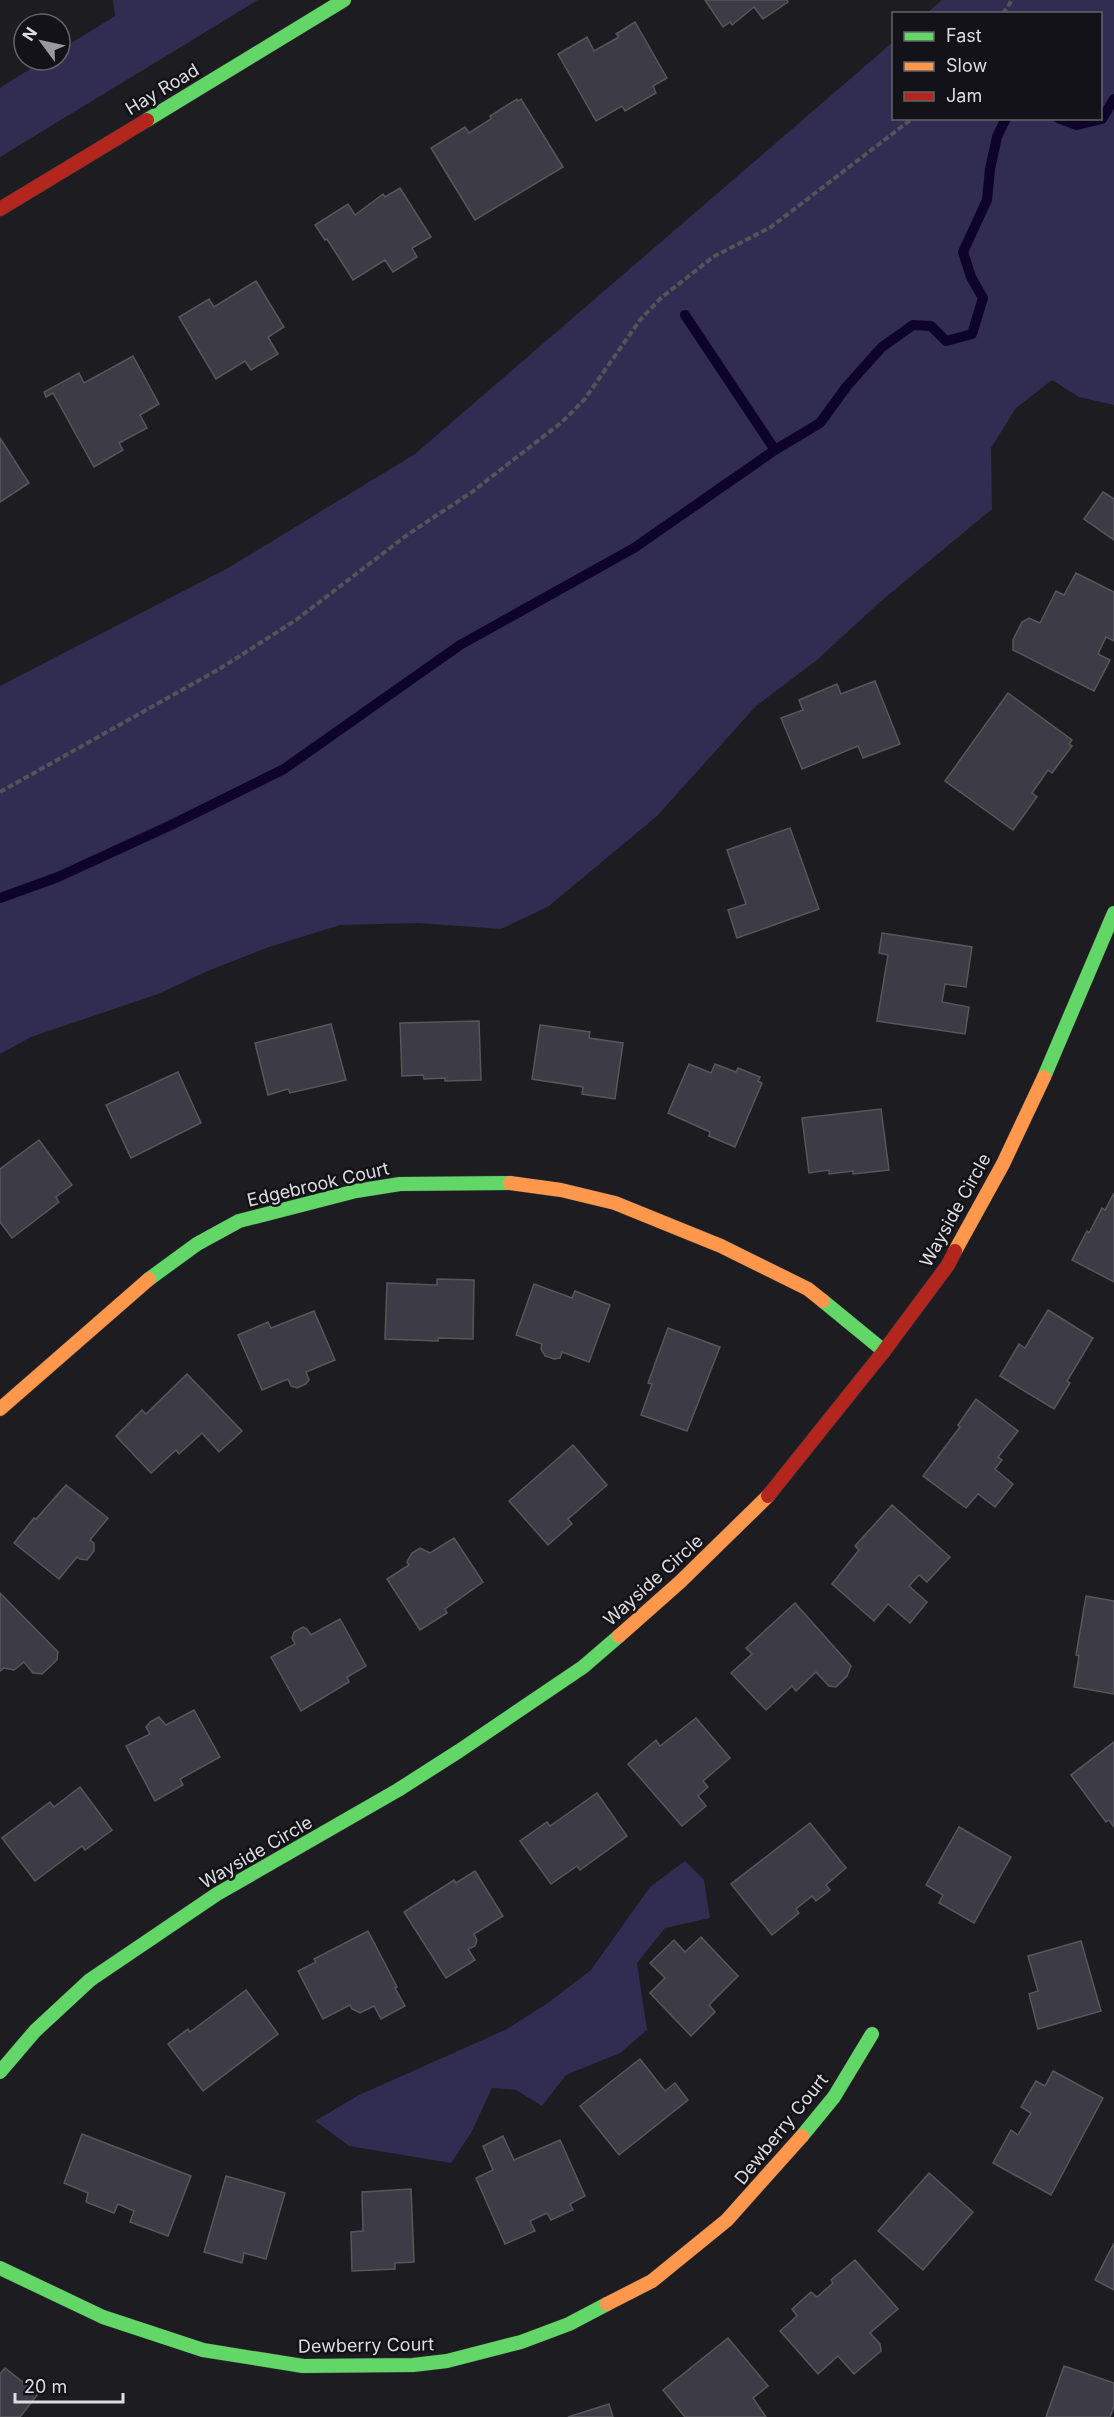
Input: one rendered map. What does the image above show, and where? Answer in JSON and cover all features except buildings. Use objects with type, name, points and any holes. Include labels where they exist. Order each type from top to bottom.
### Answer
[{"type":"street","name":"Hay Road","points":[[0,209],[344,0]]},
{"type":"street","name":"Wayside Circle","points":[[0,2072],[35,2031],[90,1980],[217,1894],[398,1790],[583,1666],[680,1582],[771,1493],[884,1351],[948,1265],[1003,1164],[1051,1062],[1114,914]]},
{"type":"street","name":"Edgebrook Court","points":[[0,1408],[155,1274],[197,1244],[239,1221],[356,1191],[400,1184],[507,1183],[561,1190],[615,1203],[721,1246],[808,1289],[884,1351]]},
{"type":"street","name":"Dewberry Court","points":[[0,2268],[104,2317],[203,2350],[303,2366],[413,2365],[447,2361],[521,2342],[569,2324],[652,2281],[727,2220],[791,2150],[834,2097],[872,2034]]},
{"type":"path","points":[[0,792],[211,673],[268,638],[330,595],[408,535],[472,492],[555,428],[584,400],[640,320],[661,298],[713,257],[771,227],[910,120]]},
{"type":"shaded area","points":[[113,0],[258,0],[0,157],[0,88],[25,72],[72,72],[72,43],[115,16]]},
{"type":"shaded area","points":[[942,0],[1114,0],[1114,405],[1079,397],[1052,380],[1016,408],[991,448],[992,509],[880,602],[817,660],[756,706],[657,816],[549,906],[501,929],[418,923],[340,925],[266,948],[158,994],[31,1037],[0,1054],[0,686],[228,568],[415,454],[892,43],[892,120],[1102,120],[1102,12],[928,12]]},
{"type":"shaded area","points":[[685,1861],[704,1880],[710,1918],[665,1928],[637,1963],[647,2030],[620,2053],[566,2075],[542,2106],[516,2090],[492,2088],[471,2133],[451,2163],[349,2146],[315,2121],[359,2095],[505,2030],[545,2005],[591,1970],[650,1887]]},
{"type":"waterway","points":[[1102,119],[1114,99]]},
{"type":"waterway","points":[[0,898],[58,877],[169,826],[284,769],[460,645],[634,548],[775,450],[820,423],[847,386],[882,347],[913,325],[931,326],[946,341],[972,334],[983,298],[971,277],[963,252],[987,200],[990,169],[997,137],[1005,120]]},
{"type":"waterway","points":[[1063,120],[1077,125],[1098,120]]},
{"type":"waterway","points":[[685,315],[775,450]]},
{"type":"traffic: fast","points":[[147,120],[344,0]]},
{"type":"traffic: fast","points":[[1044,1077],[1114,913]]},
{"type":"traffic: fast","points":[[149,1279],[197,1244],[239,1221],[356,1191],[400,1184],[510,1183]]},
{"type":"traffic: fast","points":[[823,1301],[884,1351]]},
{"type":"traffic: fast","points":[[0,2072],[35,2031],[90,1980],[217,1894],[398,1790],[459,1751],[583,1667],[619,1636]]},
{"type":"traffic: fast","points":[[802,2136],[834,2097],[872,2034]]},
{"type":"traffic: fast","points":[[0,2268],[103,2317],[203,2350],[303,2366],[413,2365],[447,2361],[521,2342],[569,2324],[607,2304]]},
{"type":"traffic: slow","points":[[955,1251],[1003,1164],[1044,1077]]},
{"type":"traffic: slow","points":[[510,1183],[561,1190],[615,1203],[721,1246],[808,1289],[823,1301]]},
{"type":"traffic: slow","points":[[0,1409],[149,1279]]},
{"type":"traffic: slow","points":[[619,1636],[680,1582],[768,1496]]},
{"type":"traffic: slow","points":[[607,2304],[652,2281],[727,2220],[802,2136]]},
{"type":"traffic: jam","points":[[0,209],[147,120]]},
{"type":"traffic: jam","points":[[768,1496],[884,1351],[948,1265],[955,1251]]}]
